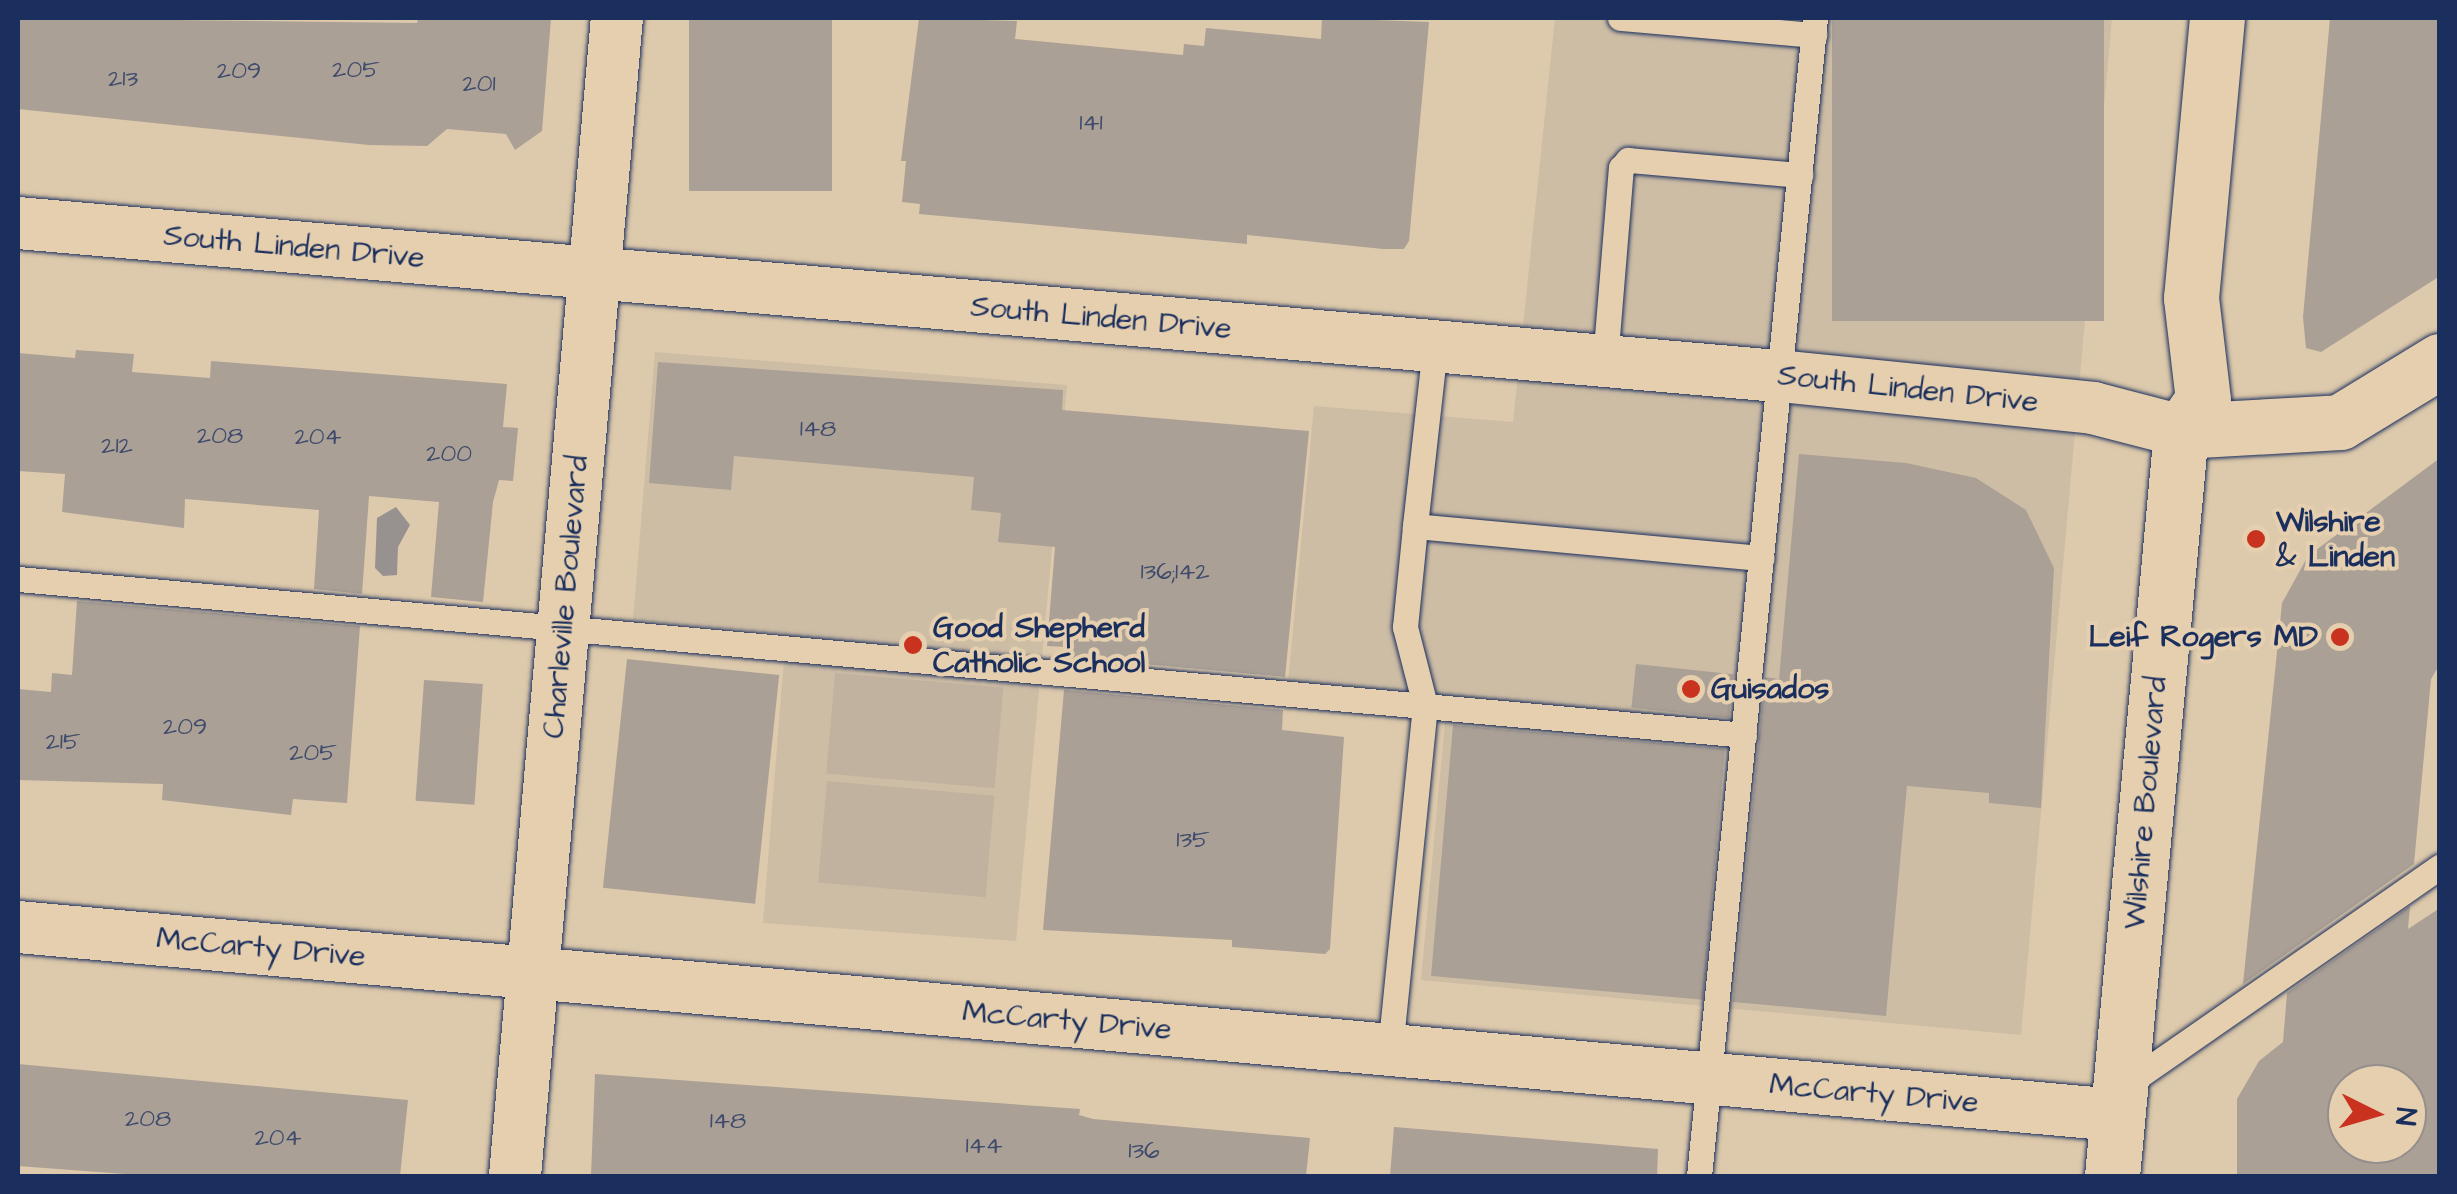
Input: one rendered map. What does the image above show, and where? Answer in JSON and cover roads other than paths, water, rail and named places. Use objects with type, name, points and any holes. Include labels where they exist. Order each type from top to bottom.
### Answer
[{"type":"main road","name":"Wilshire Boulevard","points":[[2112,1176],[2181,431],[2203,400],[2191,298],[2217,18]]},
{"type":"main road","points":[[2181,431],[2340,422],[2440,360]]},
{"type":"street","name":"Charleville Boulevard","points":[[515,1176],[617,18]]},
{"type":"street","name":"South Linden Drive","points":[[18,222],[1779,376],[2093,408],[2181,431]]},
{"type":"street","name":"McCarty Drive","points":[[18,926],[1710,1079],[2119,1102]]},
{"type":"lane","points":[[1620,18],[1814,26],[1699,1176]]},
{"type":"lane","points":[[1605,362],[1621,168],[1628,160],[1800,175]]},
{"type":"lane","points":[[1390,1050],[1424,705],[1405,627],[1435,346]]},
{"type":"lane","points":[[1416,526],[1762,558]]},
{"type":"lane","points":[[18,579],[1744,735]]},
{"type":"lane","points":[[2119,1102],[2440,866]]},
{"type":"place","name":"Wilshire & Linden","points":[[2256,539]]},
{"type":"place","name":"Leif Rogers MD","points":[[2340,637]]},
{"type":"place","name":"Good Shepherd Catholic School","points":[[913,645]]},
{"type":"place","name":"Guisados","points":[[1691,689]]}]
